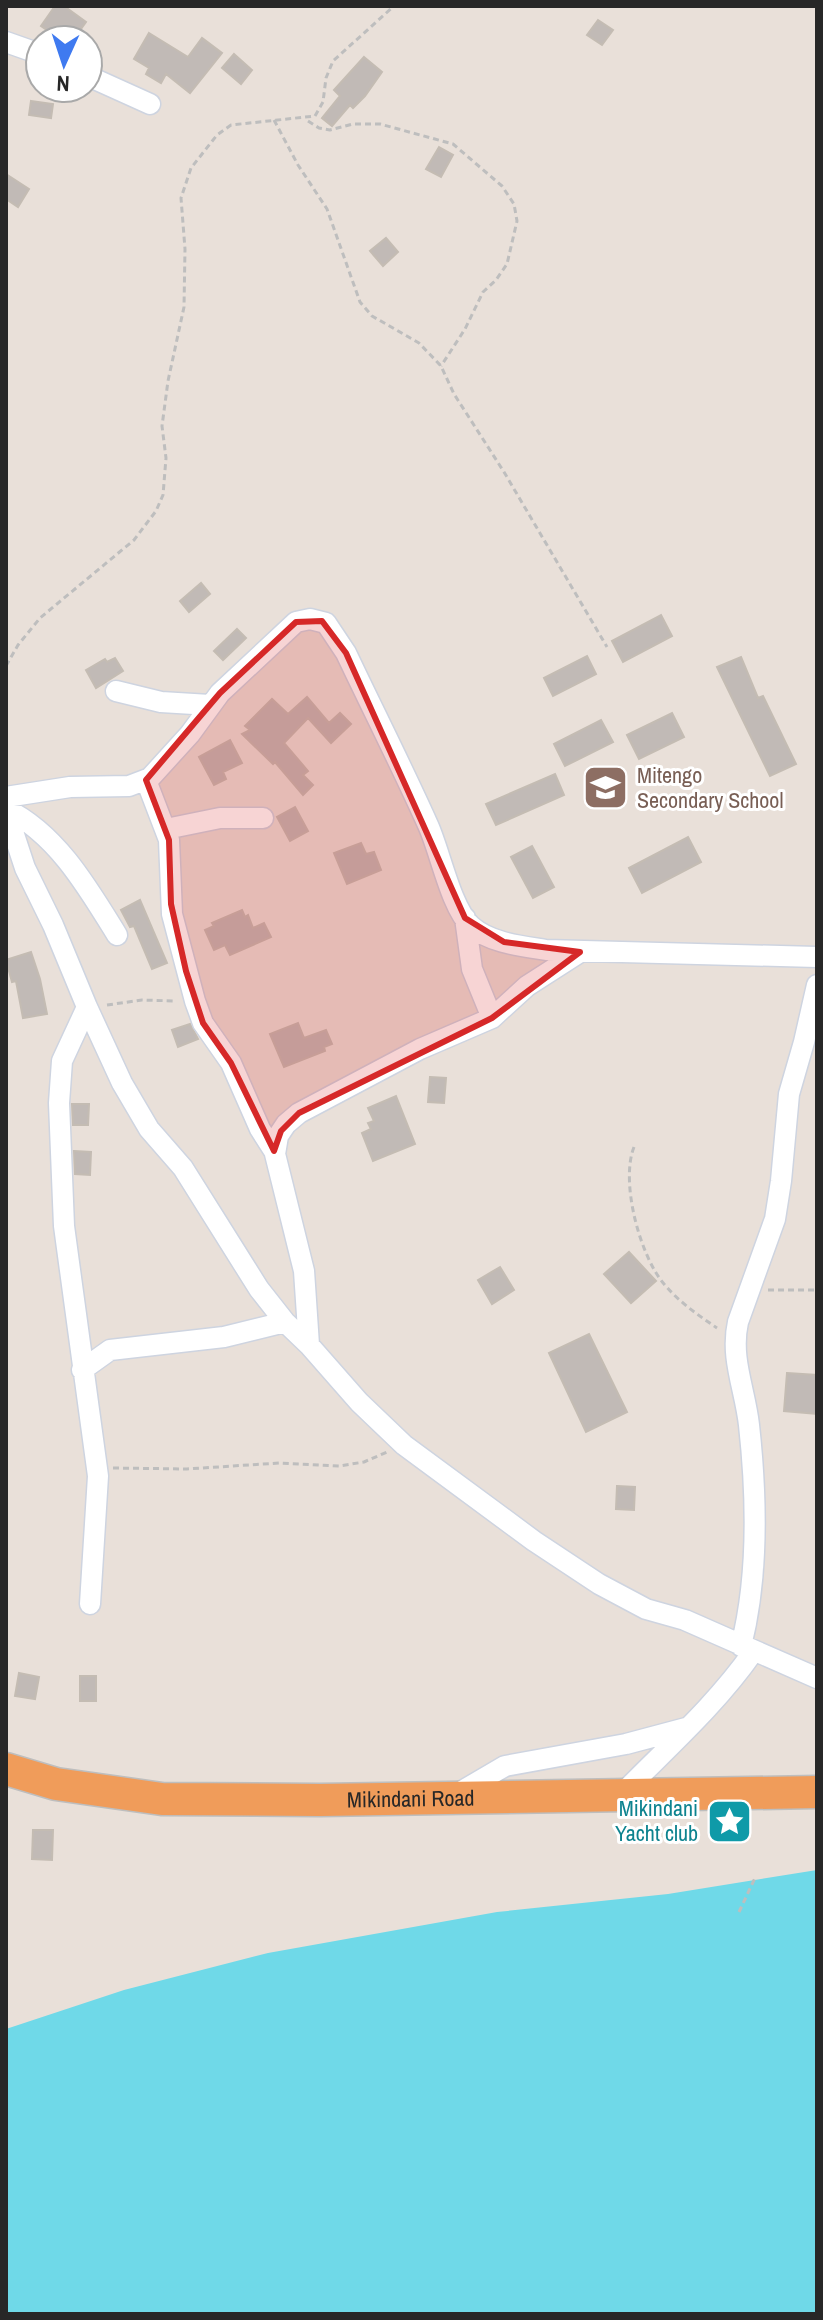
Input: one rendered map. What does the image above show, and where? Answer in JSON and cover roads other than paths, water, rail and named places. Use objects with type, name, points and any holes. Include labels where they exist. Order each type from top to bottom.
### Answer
[{"type":"highway","name":"Mikindani Road","points":[[6,1769],[56,1784],[162,1799],[817,1792]]},
{"type":"street","points":[[104,83],[150,104]]},
{"type":"street","points":[[6,797],[70,787],[129,786],[146,780],[165,764],[210,705],[296,622],[310,619],[326,623],[346,653],[429,828],[465,918],[472,969],[492,1018]]},
{"type":"street","points":[[116,691],[161,702],[210,705]]},
{"type":"street","points":[[146,780],[166,829],[172,856],[172,914],[195,1001],[203,1023],[231,1063],[260,1129],[274,1151],[304,1271],[309,1345]]},
{"type":"street","points":[[6,810],[12,849],[53,925],[122,1083],[149,1129],[183,1168],[259,1289],[359,1402],[404,1445],[534,1541],[620,1597],[646,1609],[685,1620],[817,1678]]},
{"type":"street","points":[[6,810],[34,825],[68,862],[117,935]]},
{"type":"street","points":[[166,829],[220,818],[263,818]]},
{"type":"street","points":[[465,918],[484,935],[546,950],[817,957]]},
{"type":"street","points":[[274,1151],[281,1131],[299,1113],[420,1049],[492,1018],[527,986],[580,952]]},
{"type":"street","points":[[622,1794],[686,1728],[711,1707],[747,1649],[754,1577],[754,1504],[746,1402],[734,1353],[734,1339],[775,1219],[789,1094],[817,985]]},
{"type":"street","points":[[87,1007],[62,1061],[59,1103],[64,1226],[97,1468],[90,1604]]},
{"type":"street","points":[[82,1370],[101,1355],[120,1348],[224,1337],[285,1322]]},
{"type":"street","points":[[451,1798],[505,1766],[626,1744],[686,1728]]},
{"type":"water","points":[[817,1870],[817,2314],[6,2314],[6,2029],[124,1990],[268,1953],[497,1912],[668,1894]]},
{"type":"place","name":"Mitengo Secondary School","points":[[606,788]]},
{"type":"place","name":"Mikindani Yacht club","points":[[729,1821]]}]
